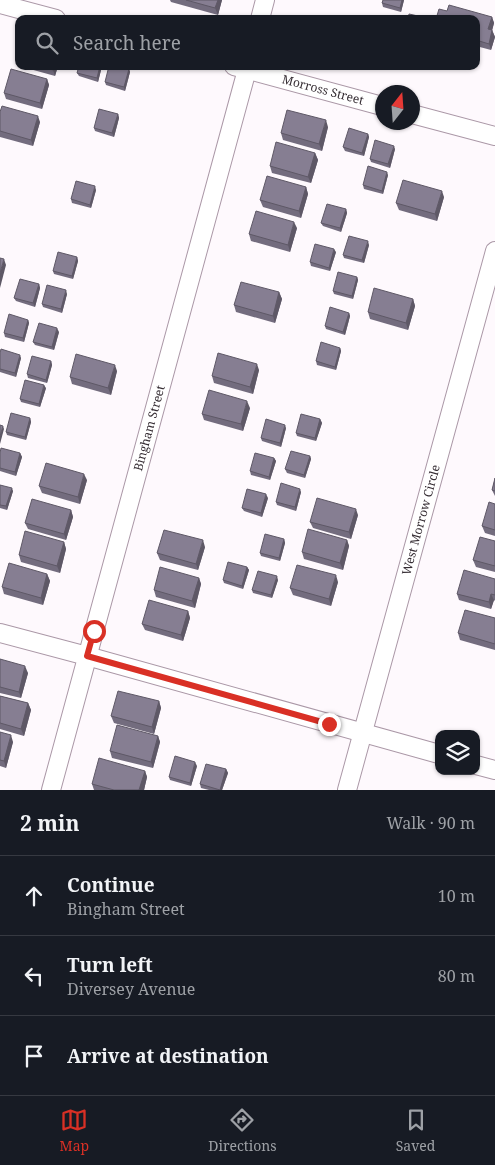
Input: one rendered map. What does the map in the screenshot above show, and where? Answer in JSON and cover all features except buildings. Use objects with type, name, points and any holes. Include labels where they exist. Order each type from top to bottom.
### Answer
[{"type":"street","points":[[261,15],[266,0]]},
{"type":"street","points":[[0,4],[41,15]]},
{"type":"street","name":"Bingham Street","points":[[51,790],[242,70]]},
{"type":"street","name":"Morross Street","points":[[254,70],[375,104]]},
{"type":"street","points":[[420,116],[495,136]]},
{"type":"street","name":"West Morrow Circle","points":[[348,790],[495,251]]},
{"type":"street","points":[[0,632],[435,753]]},
{"type":"street","points":[[480,766],[495,770]]},
{"type":"route","points":[[94,631],[87,656],[329,724]]}]
